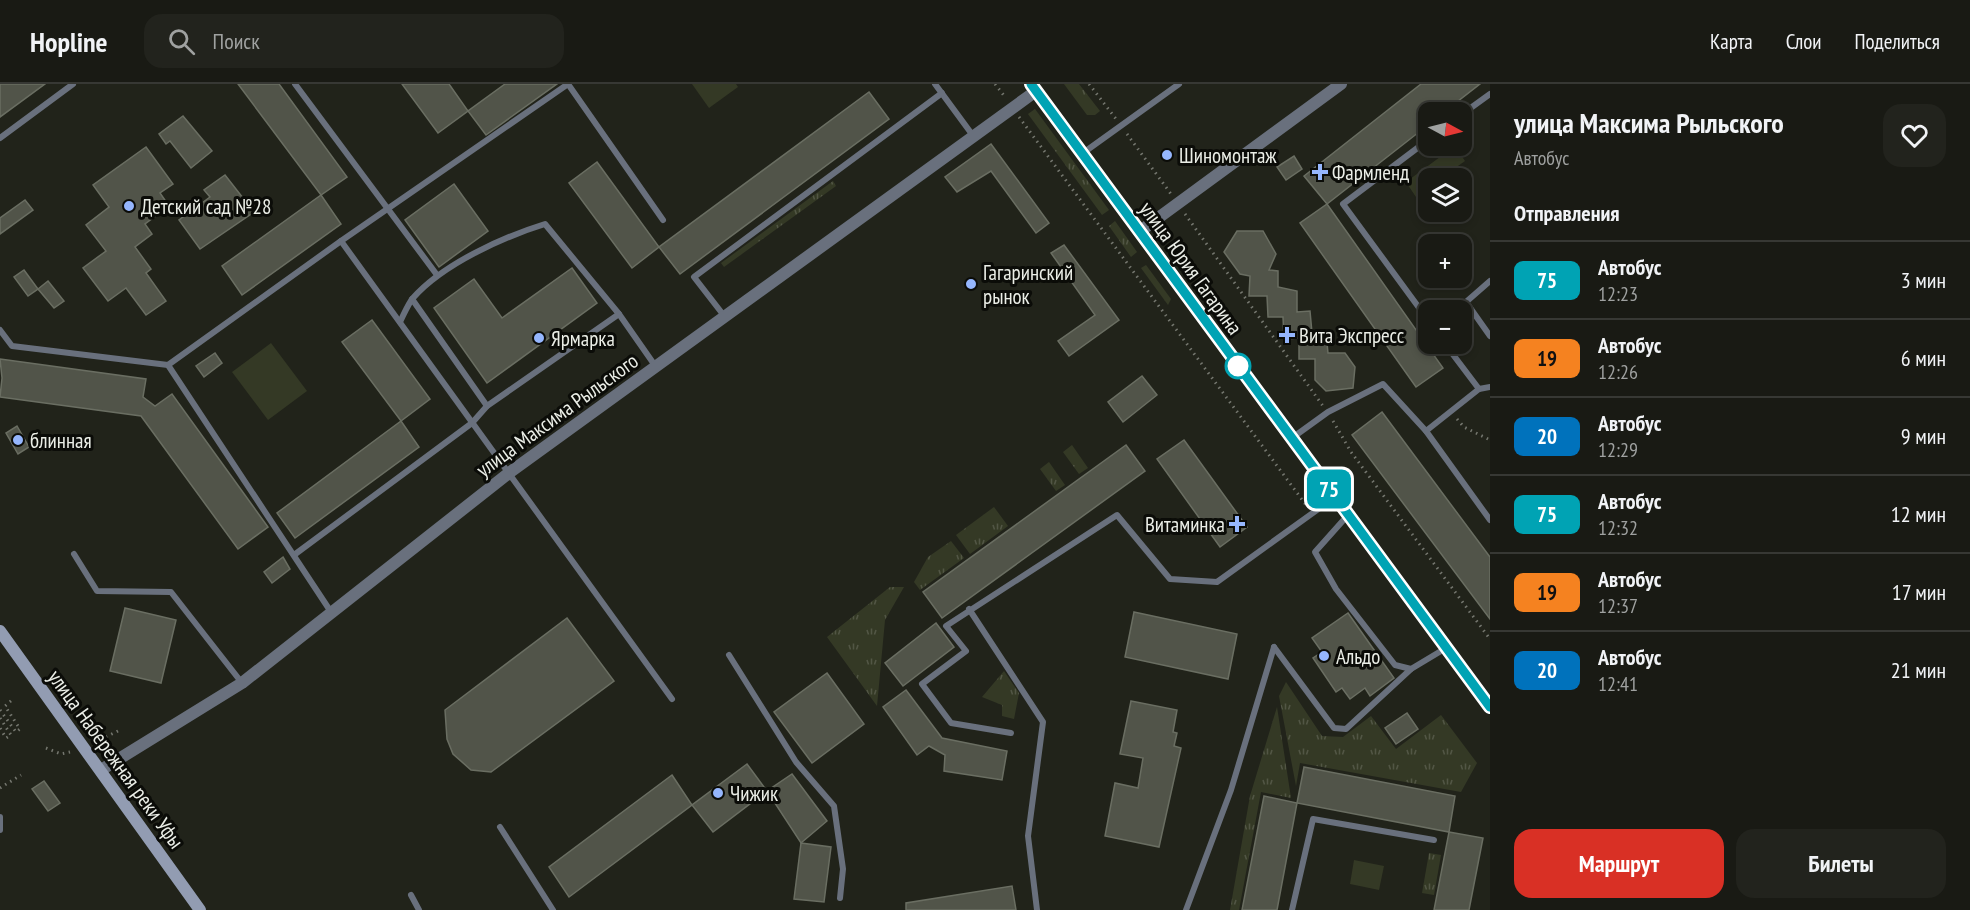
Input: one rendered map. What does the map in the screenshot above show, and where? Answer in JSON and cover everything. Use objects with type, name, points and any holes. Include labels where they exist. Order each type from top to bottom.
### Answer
[{"type":"main road","name":"улица Юрия Гагарина","points":[[1033,88],[1490,707]]},
{"type":"main road","name":"улица Набережная реки Уфы","points":[[0,631],[200,910]]},
{"type":"street","points":[[1139,232],[1341,84]]},
{"type":"street","name":"улица Максима Рыльского","points":[[101,770],[242,683],[509,473],[974,137],[1013,108],[1033,88]]},
{"type":"lane","points":[[0,138],[73,84]]},
{"type":"lane","points":[[295,84],[437,275]]},
{"type":"lane","points":[[0,330],[12,346],[168,366],[388,207],[568,84],[663,220]]},
{"type":"lane","points":[[935,84],[974,137]]},
{"type":"lane","points":[[1082,154],[1179,84]]},
{"type":"lane","points":[[725,317],[694,277],[942,93]]},
{"type":"lane","points":[[1472,107],[1490,94]]},
{"type":"lane","points":[[1418,148],[1343,204],[1418,306]]},
{"type":"lane","points":[[400,322],[412,299],[437,275],[527,229],[545,224],[619,314],[656,367]]},
{"type":"lane","points":[[341,241],[672,699]]},
{"type":"lane","points":[[1490,281],[1466,302],[1490,336]]},
{"type":"lane","points":[[412,299],[487,406]]},
{"type":"lane","points":[[294,555],[472,423],[487,406],[619,314]]},
{"type":"lane","points":[[1453,354],[1479,389]]},
{"type":"lane","points":[[168,366],[331,612]]},
{"type":"lane","points":[[1292,438],[1328,412],[1383,384],[1426,431],[1490,520]]},
{"type":"lane","points":[[1426,431],[1479,389],[1490,387]]},
{"type":"lane","points":[[1011,733],[951,723],[922,684],[966,651],[946,626],[969,609],[1117,515],[1170,579],[1217,582],[1335,497]]},
{"type":"lane","points":[[1348,515],[1315,552],[1336,589],[1395,664],[1411,669]]},
{"type":"lane","points":[[74,554],[97,591],[171,592],[242,683]]},
{"type":"lane","points":[[969,609],[1043,722],[1028,836],[1037,910]]},
{"type":"lane","points":[[1186,910],[1231,790],[1274,647],[1334,728],[1346,729],[1411,669],[1446,648]]},
{"type":"lane","points":[[729,656],[796,762],[834,806],[843,869],[840,898]]},
{"type":"lane","points":[[0,817],[0,830]]},
{"type":"lane","points":[[1292,910],[1313,819],[1434,840]]},
{"type":"lane","points":[[500,827],[553,910]]},
{"type":"lane","points":[[411,895],[419,910]]},
{"type":"path","points":[[995,84],[1168,322],[1312,513]]},
{"type":"path","points":[[1089,84],[1178,203],[1328,412],[1351,452],[1490,639]]},
{"type":"path","points":[[1451,412],[1464,427],[1490,441]]},
{"type":"path","points":[[0,710],[16,732],[20,729],[5,706],[12,700]]},
{"type":"path","points":[[0,718],[11,735],[6,738],[0,728]]},
{"type":"path","points":[[0,788],[21,775]]},
{"type":"green space","points":[[692,84],[736,84],[738,87],[709,108]]},
{"type":"green space","points":[[1064,84],[1079,84],[1100,111],[1095,115],[1087,115]]},
{"type":"green space","points":[[1035,109],[1109,210],[1102,215],[1028,114]]},
{"type":"green space","points":[[1441,156],[1462,156],[1465,161],[1455,168],[1425,168]]},
{"type":"green space","points":[[1418,173],[1418,196],[1416,197],[1406,182]]},
{"type":"green space","points":[[833,181],[836,186],[724,267],[721,263]]},
{"type":"green space","points":[[1115,221],[1137,252],[1131,257],[1109,226]]},
{"type":"green space","points":[[1146,265],[1171,299],[1168,305],[1141,268]]},
{"type":"green space","points":[[271,343],[307,391],[268,420],[232,372]]},
{"type":"green space","points":[[1072,445],[1088,468],[1079,474],[1063,452]]},
{"type":"green space","points":[[1049,462],[1065,485],[1056,491],[1040,469]]},
{"type":"green space","points":[[994,507],[1008,526],[970,554],[956,535]]},
{"type":"green space","points":[[951,541],[964,558],[920,590],[914,582],[928,557]]},
{"type":"green space","points":[[890,587],[904,587],[885,620],[877,706],[827,637]]},
{"type":"green space","points":[[1004,671],[1019,693],[1014,719],[1002,716],[1002,705],[982,697]]},
{"type":"green space","points":[[1286,682],[1322,736],[1343,737],[1371,716],[1396,749],[1441,715],[1477,763],[1461,792],[1300,763],[1296,786],[1279,696]]},
{"type":"green space","points":[[1277,707],[1291,798],[1261,792],[1239,910],[1230,910],[1250,796]]},
{"type":"green space","points":[[1429,853],[1441,855],[1434,895],[1422,893]]},
{"type":"green space","points":[[1354,860],[1384,866],[1379,890],[1350,884]]},
{"type":"building","points":[[0,84],[45,84],[0,117]]},
{"type":"building","points":[[238,84],[279,84],[347,177],[321,195]]},
{"type":"building","points":[[402,84],[449,84],[468,111],[438,133]]},
{"type":"building","points":[[505,84],[557,84],[486,135],[468,111]]},
{"type":"building","points":[[1421,84],[1480,84],[1457,102],[1418,102],[1418,133],[1327,204],[1304,176]]},
{"type":"building","points":[[869,92],[889,119],[680,274],[659,247]]},
{"type":"building","points":[[183,116],[212,151],[191,168],[170,141],[166,144],[159,134]]},
{"type":"building","points":[[991,144],[1049,223],[1036,233],[991,171],[957,192],[945,177]]},
{"type":"building","points":[[146,147],[173,184],[160,193],[169,206],[145,224],[152,234],[135,247],[151,269],[146,273],[166,301],[146,315],[126,288],[108,301],[83,268],[106,251],[86,225],[109,207],[93,185]]},
{"type":"building","points":[[1294,156],[1302,169],[1286,180],[1277,167]]},
{"type":"building","points":[[597,162],[659,247],[632,268],[569,183]]},
{"type":"building","points":[[225,175],[254,212],[200,249],[179,220],[210,197],[204,190]]},
{"type":"building","points":[[454,184],[488,231],[439,267],[405,220]]},
{"type":"building","points":[[321,195],[341,224],[242,295],[222,266]]},
{"type":"building","points":[[25,200],[33,210],[0,234],[0,218]]},
{"type":"building","points":[[1327,204],[1418,333],[1418,354],[1433,354],[1443,368],[1416,387],[1300,223]]},
{"type":"building","points":[[1237,231],[1263,231],[1276,254],[1269,270],[1278,271],[1278,287],[1297,291],[1297,312],[1310,311],[1312,333],[1326,333],[1328,353],[1345,353],[1355,367],[1353,388],[1326,391],[1315,380],[1315,359],[1299,359],[1299,338],[1284,339],[1283,317],[1268,317],[1267,296],[1249,296],[1250,276],[1240,274],[1224,252]]},
{"type":"building","points":[[1064,245],[1119,320],[1069,356],[1058,341],[1095,315],[1051,253]]},
{"type":"building","points":[[572,268],[597,303],[487,383],[434,308],[474,279],[502,318]]},
{"type":"building","points":[[24,270],[38,289],[28,296],[14,277]]},
{"type":"building","points":[[48,281],[64,301],[54,308],[38,289]]},
{"type":"building","points":[[372,320],[430,399],[401,421],[342,342]]},
{"type":"building","points":[[215,353],[222,363],[204,377],[196,366]]},
{"type":"building","points":[[0,359],[146,379],[143,397],[155,406],[172,394],[268,527],[238,549],[141,416],[0,397],[2,378]]},
{"type":"building","points":[[1142,376],[1157,395],[1123,422],[1108,402]]},
{"type":"building","points":[[1382,412],[1490,557],[1490,619],[1352,435]]},
{"type":"building","points":[[401,421],[419,447],[295,538],[277,513]]},
{"type":"building","name":"блинная","points":[[17,426],[29,447],[18,454],[6,433]]},
{"type":"building","points":[[1184,440],[1247,527],[1220,547],[1157,459]]},
{"type":"building","points":[[1126,445],[1145,471],[942,618],[923,592]]},
{"type":"building","points":[[283,557],[290,569],[272,583],[264,572]]},
{"type":"building","points":[[125,608],[176,620],[161,683],[110,671]]},
{"type":"building","points":[[1134,612],[1237,634],[1228,679],[1125,657]]},
{"type":"building","points":[[1348,613],[1394,678],[1370,696],[1365,688],[1350,699],[1342,688],[1336,692],[1313,658],[1322,652],[1312,638]]},
{"type":"building","points":[[567,618],[614,681],[491,772],[471,770],[453,754],[447,739],[445,710]]},
{"type":"building","points":[[936,623],[954,647],[903,686],[885,663]]},
{"type":"building","points":[[827,673],[864,724],[812,763],[774,712]]},
{"type":"building","points":[[906,690],[942,738],[1007,751],[1002,780],[944,771],[945,755],[929,746],[917,755],[883,707]]},
{"type":"building","points":[[1131,701],[1177,710],[1173,732],[1177,733],[1174,746],[1181,748],[1159,847],[1105,836],[1115,783],[1138,788],[1143,758],[1120,754]]},
{"type":"building","points":[[1407,713],[1418,729],[1396,744],[1385,728]]},
{"type":"building","points":[[747,764],[767,791],[713,832],[692,805]]},
{"type":"building","points":[[1304,767],[1455,796],[1449,832],[1297,803]]},
{"type":"building","points":[[792,774],[827,821],[801,843],[767,791]]},
{"type":"building","points":[[672,775],[692,805],[569,897],[549,867]]},
{"type":"building","points":[[44,781],[60,803],[48,811],[32,789]]},
{"type":"building","points":[[1264,796],[1297,803],[1277,910],[1242,910]]},
{"type":"building","points":[[1449,832],[1483,838],[1469,910],[1434,910]]},
{"type":"building","points":[[801,843],[831,847],[824,902],[794,899]]},
{"type":"building","points":[[1012,886],[1016,910],[906,910],[906,903]]},
{"type":"bus line","name":"75","points":[[1031,84],[1490,707]]},
{"type":"place","name":"Шиномонтаж","points":[[1167,155]]},
{"type":"place","name":"Фармленд","points":[[1320,172]]},
{"type":"place","name":"Детский сад №28","points":[[129,206]]},
{"type":"place","name":"Гагаринский рынок","points":[[971,284]]},
{"type":"place","name":"Вита Экспресс","points":[[1287,335]]},
{"type":"place","name":"Ярмарка","points":[[539,338]]},
{"type":"place","name":"блинная","points":[[18,440]]},
{"type":"place","name":"Витаминка","points":[[1237,524]]},
{"type":"place","name":"Альдо","points":[[1324,656]]},
{"type":"place","name":"Чижик","points":[[718,793]]}]
